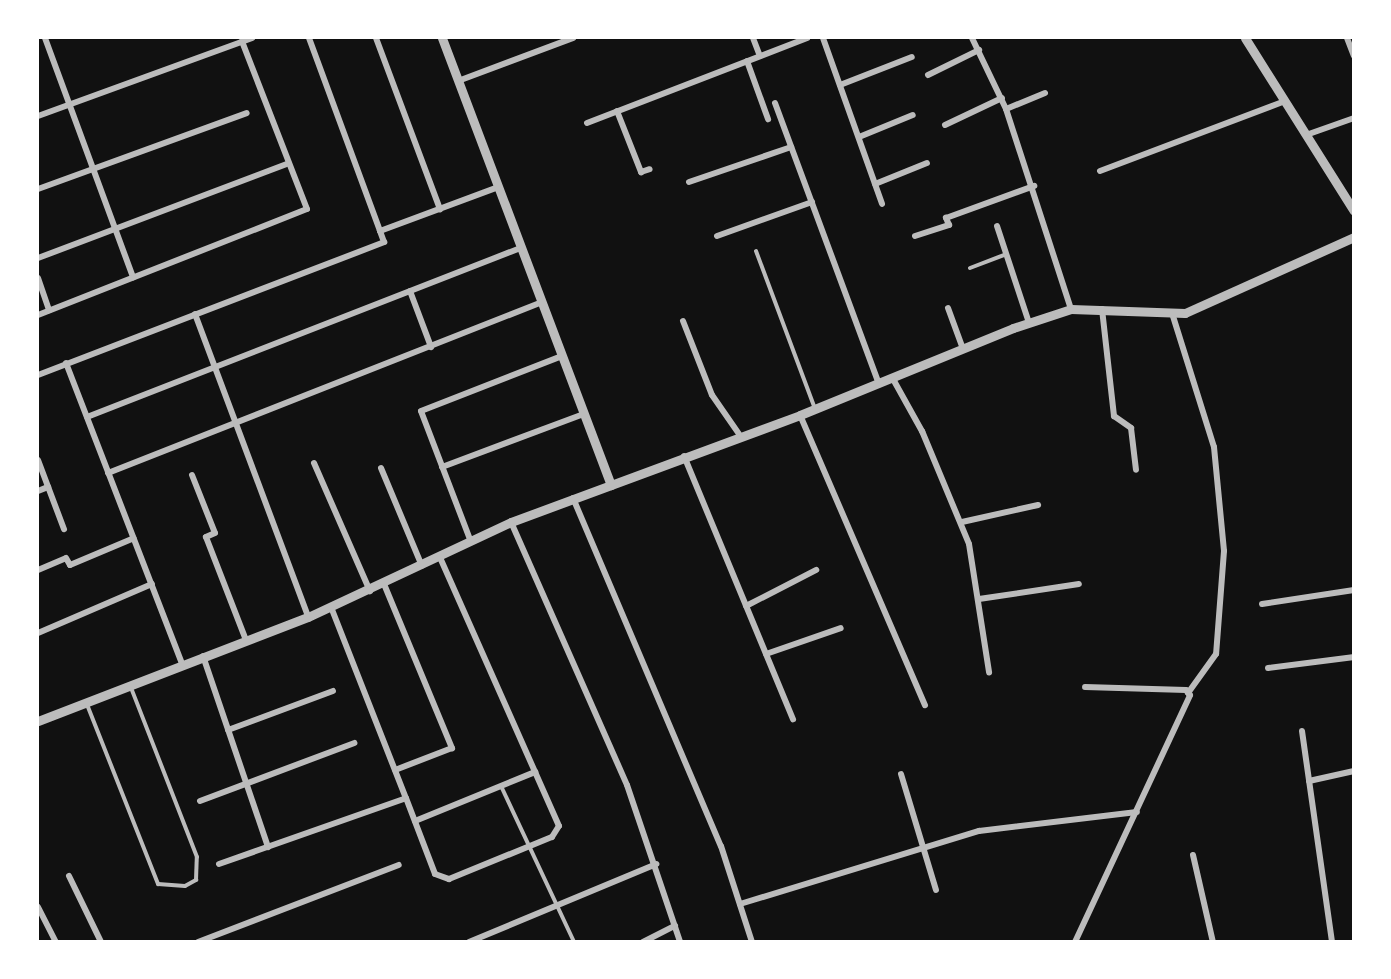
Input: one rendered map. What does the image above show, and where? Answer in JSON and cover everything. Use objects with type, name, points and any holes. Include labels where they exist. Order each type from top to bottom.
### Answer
[{"type":"street","points":[[45,38],[133,277]]},
{"type":"street","points":[[38,116],[252,38]]},
{"type":"street","points":[[38,375],[384,242],[309,38]]},
{"type":"street","points":[[376,38],[440,208]]},
{"type":"street","points":[[442,38],[611,484]]},
{"type":"street","points":[[458,81],[573,38]]},
{"type":"street","points":[[753,38],[760,56]]},
{"type":"street","points":[[586,123],[807,38]]},
{"type":"street","points":[[823,38],[882,204]]},
{"type":"street","points":[[972,38],[1002,98],[1034,186],[1071,309]]},
{"type":"street","points":[[1245,38],[1353,211]]},
{"type":"street","points":[[1347,38],[1353,56]]},
{"type":"street","points":[[38,315],[306,211],[242,41]]},
{"type":"street","points":[[928,75],[979,50]]},
{"type":"street","points":[[840,85],[912,57]]},
{"type":"street","points":[[747,61],[768,119]]},
{"type":"street","points":[[1006,109],[1045,93]]},
{"type":"street","points":[[945,125],[1002,98]]},
{"type":"street","points":[[1100,171],[1286,101]]},
{"type":"street","points":[[775,103],[879,384]]},
{"type":"street","points":[[617,111],[641,172],[650,169]]},
{"type":"street","points":[[38,189],[248,113]]},
{"type":"street","points":[[859,137],[914,115]]},
{"type":"street","points":[[1306,135],[1353,118]]},
{"type":"street","points":[[689,182],[791,147]]},
{"type":"street","points":[[38,258],[289,163]]},
{"type":"street","points":[[875,183],[927,163]]},
{"type":"street","points":[[915,236],[949,225],[946,218],[1034,186]]},
{"type":"street","points":[[380,231],[498,187]]},
{"type":"street","points":[[717,236],[812,202]]},
{"type":"street","points":[[997,226],[1029,323]]},
{"type":"street","points":[[38,721],[370,591],[511,522],[739,434],[800,415],[1029,323],[1071,309],[1185,313],[1353,237]]},
{"type":"street","points":[[87,417],[521,248]]},
{"type":"street","points":[[38,278],[49,310]]},
{"type":"street","points":[[410,291],[431,347]]},
{"type":"street","points":[[108,473],[542,302]]},
{"type":"street","points":[[948,308],[963,349]]},
{"type":"street","points":[[1102,309],[1114,416],[1131,428],[1136,470]]},
{"type":"street","points":[[195,314],[234,425],[308,617]]},
{"type":"street","points":[[1075,942],[1137,812],[1188,693],[1216,654],[1224,539],[1214,447],[1172,314]]},
{"type":"street","points":[[683,321],[712,395],[739,434]]},
{"type":"street","points":[[471,542],[421,411],[562,356]]},
{"type":"street","points":[[66,363],[182,663]]},
{"type":"street","points":[[893,379],[962,522],[980,599],[989,672]]},
{"type":"street","points":[[442,467],[584,414]]},
{"type":"street","points":[[800,415],[925,705]]},
{"type":"street","points":[[684,455],[792,719]]},
{"type":"street","points":[[38,460],[64,529]]},
{"type":"street","points":[[314,463],[370,591]]},
{"type":"street","points":[[381,468],[422,566]]},
{"type":"street","points":[[192,475],[215,533],[206,537],[246,640]]},
{"type":"street","points":[[38,491],[48,487]]},
{"type":"street","points":[[573,498],[721,846],[752,942]]},
{"type":"street","points":[[962,522],[1038,505]]},
{"type":"street","points":[[511,522],[596,710],[656,864],[680,942]]},
{"type":"street","points":[[38,570],[66,558],[70,565],[134,538]]},
{"type":"street","points":[[331,607],[435,874],[449,879],[552,837],[559,826],[440,557]]},
{"type":"street","points":[[746,606],[816,570]]},
{"type":"street","points":[[38,633],[152,584]]},
{"type":"street","points":[[384,584],[452,748],[395,770]]},
{"type":"street","points":[[980,599],[1079,584]]},
{"type":"street","points":[[1262,604],[1353,590]]},
{"type":"street","points":[[766,654],[841,628]]},
{"type":"street","points":[[202,656],[268,847]]},
{"type":"street","points":[[1268,668],[1353,657]]},
{"type":"street","points":[[1085,687],[1188,693]]},
{"type":"street","points":[[228,730],[333,691]]},
{"type":"street","points":[[1302,731],[1332,942]]},
{"type":"street","points":[[201,801],[354,743]]},
{"type":"street","points":[[1309,781],[1353,771]]},
{"type":"street","points":[[415,821],[535,772]]},
{"type":"street","points":[[901,774],[936,890]]},
{"type":"street","points":[[219,864],[406,798]]},
{"type":"street","points":[[740,903],[979,831],[1137,812]]},
{"type":"street","points":[[1193,855],[1212,942]]},
{"type":"street","points":[[469,942],[656,864]]},
{"type":"street","points":[[198,942],[399,866]]},
{"type":"street","points":[[69,876],[101,942]]},
{"type":"street","points":[[38,907],[56,942]]},
{"type":"street","points":[[643,942],[675,926]]},
{"type":"lane","points":[[756,251],[815,409]]},
{"type":"lane","points":[[970,268],[1006,254]]},
{"type":"lane","points":[[85,702],[158,884],[185,886],[196,880],[197,857],[129,684]]},
{"type":"lane","points":[[501,786],[554,907],[574,942]]}]
